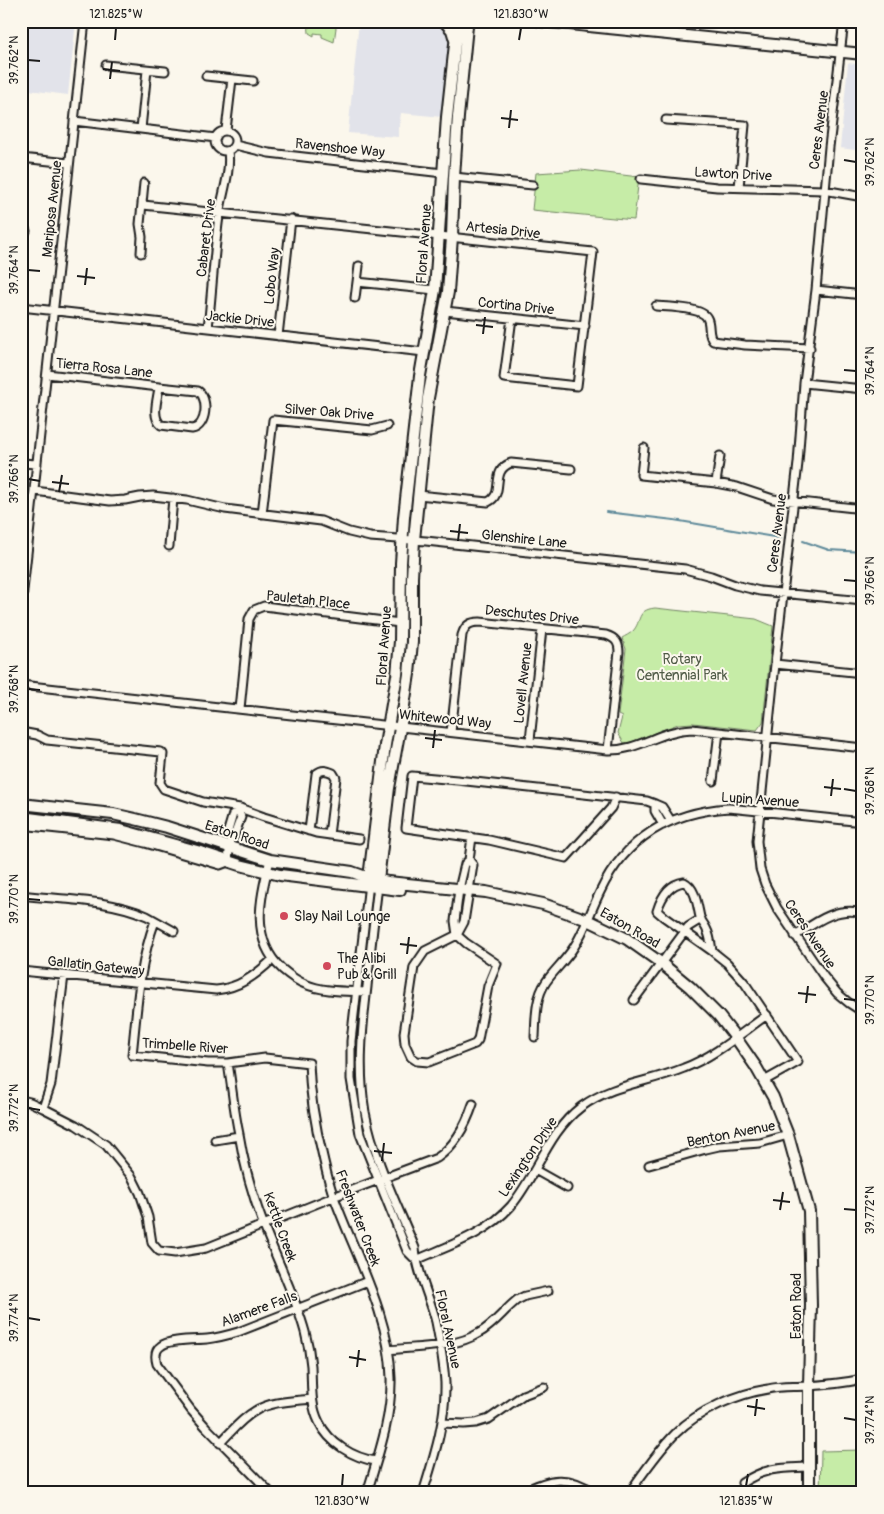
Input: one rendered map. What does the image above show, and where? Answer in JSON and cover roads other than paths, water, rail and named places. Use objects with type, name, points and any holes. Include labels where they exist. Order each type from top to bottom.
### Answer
[{"type":"street","name":"Mariposa Avenue","points":[[21,609],[26,524],[34,491],[85,21]]},
{"type":"street","points":[[444,21],[452,30],[455,44]]},
{"type":"street","name":"Floral Avenue","points":[[423,1493],[442,1423],[445,1384],[440,1345],[430,1301],[416,1260],[415,1248],[371,1134],[363,1097],[361,1050],[377,802],[397,675],[402,539],[417,397],[435,290],[443,173],[455,44],[458,26],[461,21]]},
{"type":"street","name":"Floral Avenue","points":[[416,1260],[407,1252],[360,1134],[353,1097],[350,1059],[356,992],[411,658],[414,540],[428,398],[445,311],[452,237],[454,177],[466,21]]},
{"type":"street","points":[[540,21],[863,54]]},
{"type":"street","name":"Ceres Avenue","points":[[844,21],[824,190],[810,348],[804,383],[798,463],[759,811],[757,855],[770,895],[795,936],[832,988],[863,1012]]},
{"type":"street","points":[[106,65],[165,72]]},
{"type":"street","points":[[141,129],[147,70]]},
{"type":"street","points":[[206,76],[253,81]]},
{"type":"street","points":[[226,130],[232,79]]},
{"type":"street","points":[[666,120],[745,125],[739,187]]},
{"type":"street","points":[[74,121],[216,138]]},
{"type":"street","points":[[226,130],[230,131],[235,137],[235,145],[228,151],[222,151],[217,147],[216,138],[220,132],[226,130]]},
{"type":"street","name":"Ravenshoe Way","points":[[235,145],[269,153],[443,173]]},
{"type":"street","name":"Cabaret Drive","points":[[208,328],[220,213],[228,173],[228,151]]},
{"type":"street","points":[[21,158],[69,163]]},
{"type":"street","points":[[454,177],[533,185]]},
{"type":"street","name":"Lawton Drive","points":[[641,180],[717,187],[824,190],[863,197]]},
{"type":"street","points":[[141,253],[142,237],[140,224],[144,183]]},
{"type":"street","name":"Artesia Drive","points":[[143,205],[593,252],[577,386],[504,378],[512,318]]},
{"type":"street","name":"Lobo Way","points":[[278,336],[291,219]]},
{"type":"street","points":[[355,298],[359,266]]},
{"type":"street","points":[[357,282],[435,290]]},
{"type":"street","points":[[816,290],[863,294]]},
{"type":"street","points":[[656,306],[690,309],[704,314],[707,317],[713,341],[754,346],[810,348]]},
{"type":"street","name":"Jackie Drive","points":[[21,307],[424,352]]},
{"type":"street","name":"Cortina Drive","points":[[445,311],[585,326]]},
{"type":"street","name":"Tierra Rosa Lane","points":[[47,374],[198,391],[202,393],[205,403],[202,423],[192,429],[161,425],[156,414],[159,387]]},
{"type":"street","points":[[804,383],[863,389]]},
{"type":"street","name":"Silver Oak Drive","points":[[262,514],[273,420],[372,430],[387,426]]},
{"type":"street","points":[[644,448],[641,475],[738,487],[773,499],[863,509]]},
{"type":"street","points":[[716,483],[720,456]]},
{"type":"street","points":[[21,463],[37,464]]},
{"type":"street","points":[[418,495],[488,502],[493,500],[496,495],[499,472],[505,465],[511,463],[571,469]]},
{"type":"street","name":"Glenshire Lane","points":[[34,491],[110,501],[153,496],[173,498],[225,509],[321,520],[359,535],[685,569],[747,588],[783,594],[863,601]]},
{"type":"street","points":[[168,546],[173,498]]},
{"type":"street","name":"Pauletah Place","points":[[240,709],[250,620],[254,610],[264,606],[400,623]]},
{"type":"street","name":"Deschutes Drive","points":[[451,732],[462,635],[463,629],[467,624],[473,622],[606,636],[616,640],[619,645],[608,750]]},
{"type":"street","name":"Lovell Avenue","points":[[530,740],[542,629]]},
{"type":"street","points":[[775,664],[863,673]]},
{"type":"street","name":"Whitewood Way","points":[[21,685],[608,750],[632,748],[672,731],[682,730],[719,732],[863,748]]},
{"type":"street","points":[[21,732],[38,735],[47,740],[161,752],[163,754],[160,784],[164,788],[202,802],[239,810],[309,831],[358,839]]},
{"type":"street","points":[[713,781],[719,732]]},
{"type":"street","points":[[309,831],[316,774],[321,770],[326,770],[333,773],[336,778],[329,835]]},
{"type":"street","points":[[616,797],[611,808],[566,858],[489,840],[406,828],[412,776],[457,780],[616,797],[647,801],[662,807],[670,821]]},
{"type":"street","name":"Eaton Road","points":[[21,804],[128,817],[229,843],[270,860],[352,872],[373,883]]},
{"type":"street","points":[[655,804],[655,811],[663,825]]},
{"type":"street","name":"Lupin Avenue","points":[[535,1037],[540,992],[545,983],[574,948],[599,892],[620,859],[637,842],[670,821],[692,813],[729,808],[863,822]]},
{"type":"street","points":[[228,862],[229,843],[234,836],[241,817],[239,810]]},
{"type":"street","name":"Eaton Road","points":[[21,817],[121,830],[267,872],[464,893],[486,892],[525,899],[563,910],[627,939],[704,1000],[764,1081],[773,1097],[809,1211],[811,1305],[806,1386],[809,1493]]},
{"type":"street","name":"Eaton Road","points":[[21,825],[114,835],[214,864],[220,865],[228,862]]},
{"type":"street","points":[[457,935],[425,951],[414,967],[404,1033],[405,1044],[411,1057],[417,1061],[429,1062],[475,1044],[478,1040],[488,986],[497,964],[457,935],[455,921],[473,865],[469,860],[472,837]]},
{"type":"street","points":[[270,860],[261,904],[260,928],[264,942],[273,959],[284,971],[305,984],[315,987],[366,992]]},
{"type":"street","points":[[712,951],[707,930],[700,919],[699,910],[689,885],[684,882],[678,882],[666,892],[660,901],[657,911],[712,951],[736,972],[798,1062],[764,1081]]},
{"type":"street","points":[[21,895],[108,905],[146,916],[174,931]]},
{"type":"street","points":[[795,936],[836,912],[857,911],[863,913]]},
{"type":"street","points":[[634,1000],[685,932],[693,923],[700,919]]},
{"type":"street","points":[[139,983],[146,949],[155,921]]},
{"type":"street","name":"Gallatin Gateway","points":[[21,970],[216,990],[237,986],[273,959]]},
{"type":"street","points":[[43,1108],[51,1084],[64,975]]},
{"type":"street","name":"Trimbelle River","points":[[139,983],[132,1055],[208,1063],[228,1063],[265,1058],[309,1063]]},
{"type":"street","name":"Lexington Drive","points":[[416,1260],[467,1239],[481,1232],[494,1222],[515,1201],[555,1134],[580,1108],[610,1091],[695,1064],[718,1052],[767,1015]]},
{"type":"street","points":[[734,1040],[761,1085],[785,1136]]},
{"type":"street","name":"Kettle Creek","points":[[228,1063],[239,1136],[252,1189],[264,1225],[298,1308],[310,1352],[312,1399],[318,1421],[337,1443],[353,1455],[376,1461]]},
{"type":"street","name":"Freshwater Creek","points":[[309,1063],[310,1089],[318,1135],[334,1196],[378,1306],[388,1350],[391,1379],[389,1406],[381,1448],[367,1493]]},
{"type":"street","points":[[21,1100],[30,1102],[76,1125],[106,1146],[132,1177],[143,1201],[148,1217],[152,1243],[155,1248],[159,1251],[175,1253],[206,1248],[334,1196],[426,1162],[445,1152],[454,1142],[468,1120],[473,1104]]},
{"type":"street","points":[[215,1140],[239,1136]]},
{"type":"street","name":"Benton Avenue","points":[[649,1165],[719,1146],[760,1143],[785,1136]]},
{"type":"street","points":[[535,1170],[567,1188]]},
{"type":"street","name":"Alamere Falls","points":[[220,1443],[191,1410],[157,1364],[157,1350],[165,1343],[223,1336],[368,1281]]},
{"type":"street","points":[[388,1350],[440,1345],[469,1338],[480,1333],[517,1300],[525,1296],[548,1291]]},
{"type":"street","points":[[629,1493],[664,1446],[678,1431],[693,1418],[725,1401],[745,1393],[769,1388],[842,1383],[863,1379]]},
{"type":"street","points":[[442,1423],[476,1423],[489,1419],[523,1395],[544,1387]]},
{"type":"street","points":[[271,1493],[220,1443],[246,1417],[256,1410],[284,1402],[312,1399]]},
{"type":"street","points":[[742,1483],[768,1470],[809,1467]]},
{"type":"street","points":[[521,1493],[544,1482],[557,1479],[584,1486],[595,1493]]},
{"type":"waterway","points":[[606,512],[674,520],[780,538]]},
{"type":"waterway","points":[[803,541],[829,550],[863,552]]},
{"type":"place","name":"Slay Nail Lounge","points":[[284,916]]},
{"type":"place","name":"The Alibi Pub & Grill","points":[[327,966]]},
{"type":"park label","name":"Rotary Centennial Park","points":[[682,668]]}]
